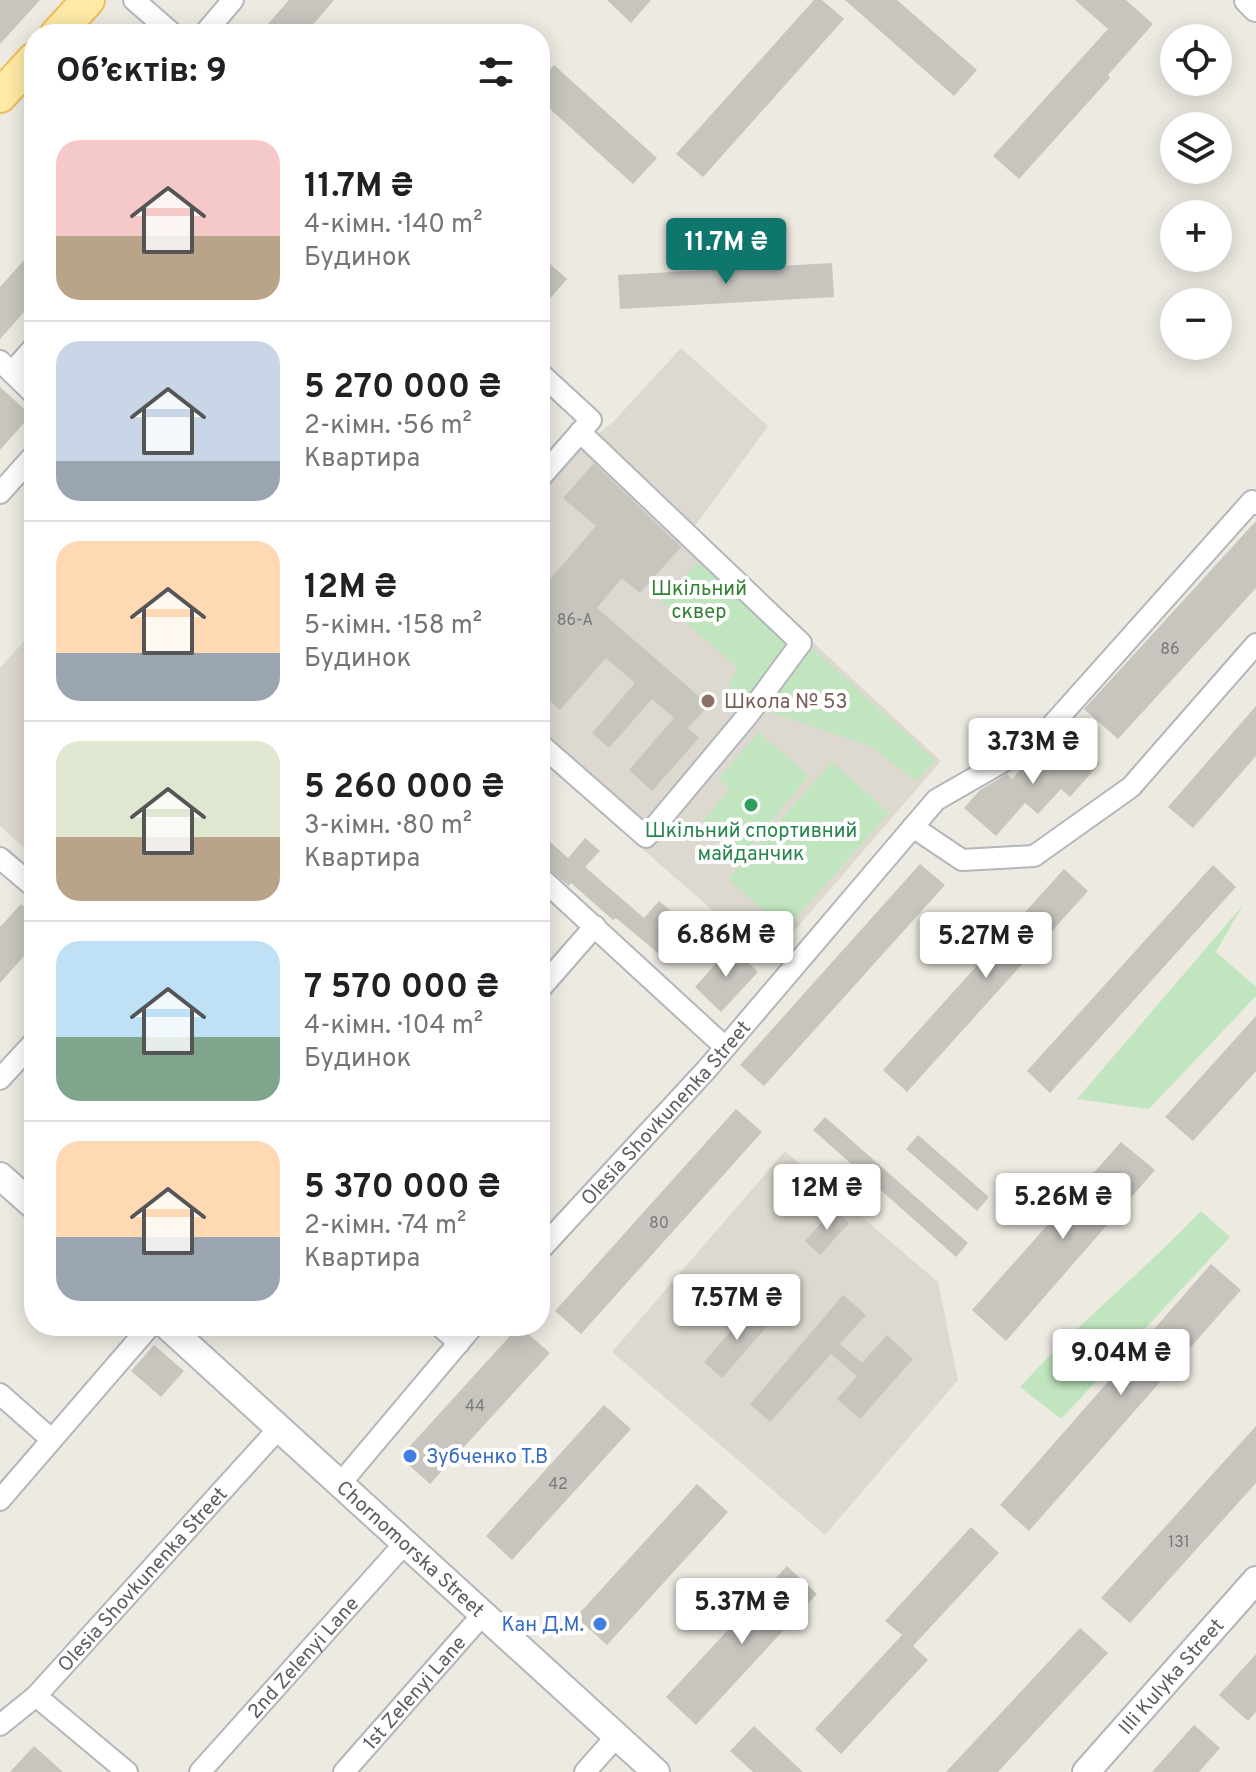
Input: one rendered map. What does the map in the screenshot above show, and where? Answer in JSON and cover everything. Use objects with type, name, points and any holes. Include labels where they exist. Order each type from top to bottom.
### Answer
[{"type":"main road","points":[[66,24],[88,0]]},
{"type":"main road","points":[[0,96],[24,70]]},
{"type":"street","points":[[134,0],[162,24]]},
{"type":"street","points":[[213,24],[233,0]]},
{"type":"street","points":[[1248,0],[1256,8]]},
{"type":"street","points":[[24,354],[6,366],[24,384]]},
{"type":"street","points":[[550,385],[585,426],[801,643],[748,715],[646,837],[550,753]]},
{"type":"street","points":[[550,466],[585,426]]},
{"type":"street","points":[[0,493],[24,466]]},
{"type":"street","name":"Olesia Shovkunenka Street","points":[[550,1239],[725,1047],[936,800],[1037,742],[1252,501],[1256,504]]},
{"type":"street","points":[[913,827],[962,860],[1034,856],[1131,787],[1256,644]]},
{"type":"street","points":[[0,858],[24,878]]},
{"type":"street","points":[[550,886],[725,1047]]},
{"type":"street","points":[[550,978],[595,926]]},
{"type":"street","points":[[0,1079],[24,1053]]},
{"type":"street","points":[[0,1176],[24,1197]]},
{"type":"street","points":[[0,1500],[141,1336]]},
{"type":"street","name":"Chornomorska Street","points":[[178,1336],[656,1772]]},
{"type":"street","points":[[451,1336],[459,1343]]},
{"type":"street","points":[[340,1484],[465,1336]]},
{"type":"street","points":[[0,1394],[51,1439]]},
{"type":"street","name":"Olesia Shovkunenka Street","points":[[0,1725],[36,1696],[279,1428]]},
{"type":"street","name":"2nd Zelenyi Lane","points":[[200,1772],[405,1543]]},
{"type":"street","name":"Illi Kulyka Street","points":[[1086,1772],[1256,1580]]},
{"type":"street","name":"1st Zelenyi Lane","points":[[344,1772],[484,1613]]},
{"type":"street","points":[[36,1696],[127,1772]]},
{"type":"street","points":[[585,1772],[616,1737]]},
{"type":"shaded area","name":"Школа № 53","points":[[681,348],[768,426],[692,530],[941,761],[769,960],[550,768],[550,484],[585,444],[613,422]]},
{"type":"shaded area","points":[[24,641],[24,848],[0,826],[0,668]]},
{"type":"shaded area","points":[[785,1151],[938,1282],[958,1380],[825,1535],[612,1352]]},
{"type":"green space","name":"Шкільний сквер","points":[[698,562],[789,646],[745,706],[728,687],[738,668],[661,601]]},
{"type":"green space","points":[[809,645],[935,760],[917,781],[870,746],[761,709]]},
{"type":"green space","name":"Шкільний спортивний майданчик","points":[[758,732],[809,776],[743,854],[703,821],[730,789],[719,779]]},
{"type":"green space","points":[[832,762],[889,813],[785,930],[728,879]]},
{"type":"green space","points":[[1243,905],[1216,952],[1256,987],[1256,996],[1149,1109],[1077,1099]]},
{"type":"green space","points":[[1201,1211],[1230,1237],[1061,1419],[1020,1387],[1064,1342]]},
{"type":"building","points":[[0,0],[40,0],[0,44]]},
{"type":"building","points":[[289,0],[334,0],[314,24],[268,24]]},
{"type":"building","points":[[607,0],[651,0],[631,23]]},
{"type":"building","points":[[814,0],[822,0],[844,19],[703,177],[676,154]]},
{"type":"building","points":[[845,0],[897,0],[977,70],[954,96]]},
{"type":"building","points":[[1075,0],[1126,0],[1153,24],[1108,75],[1110,78],[1019,179],[993,156],[1108,29]]},
{"type":"building","points":[[554,65],[657,158],[633,184],[550,109],[550,70]]},
{"type":"building","points":[[24,260],[24,312],[0,339],[0,287]]},
{"type":"building","points":[[832,263],[834,297],[620,309],[618,275]]},
{"type":"building","points":[[550,264],[567,279],[550,299]]},
{"type":"building","points":[[0,387],[24,409],[24,423],[0,450]]},
{"type":"building","points":[[594,463],[681,547],[640,593],[622,578],[597,608],[709,705],[688,728],[699,738],[652,791],[629,770],[674,718],[652,699],[609,748],[592,733],[635,683],[606,658],[560,710],[550,701],[550,579],[596,526],[563,498]]},
{"type":"building","points":[[1256,521],[1256,588],[1118,739],[1084,709]]},
{"type":"building","points":[[1256,706],[1256,756],[1193,828],[1168,807]]},
{"type":"building","points":[[1070,736],[1100,763],[1070,797],[1061,789],[1038,814],[1025,803],[996,836],[964,808],[980,790],[1007,774],[1012,779],[1026,763],[1037,757],[1045,764]]},
{"type":"building","points":[[585,838],[600,851],[585,867],[644,918],[659,901],[691,928],[665,959],[571,883],[569,886],[550,870],[550,842],[568,858]]},
{"type":"building","points":[[920,864],[945,885],[764,1086],[740,1065]]},
{"type":"building","points":[[1213,865],[1236,887],[1050,1093],[1027,1071]]},
{"type":"building","points":[[1064,869],[1088,891],[907,1092],[883,1070]]},
{"type":"building","points":[[21,904],[24,907],[24,956],[0,983],[0,927]]},
{"type":"building","points":[[731,947],[758,972],[721,1012],[695,987]]},
{"type":"building","points":[[1256,1016],[1256,1071],[1193,1141],[1165,1117]]},
{"type":"building","points":[[736,1109],[762,1132],[581,1334],[555,1311]]},
{"type":"building","points":[[825,1117],[968,1243],[956,1257],[813,1130]]},
{"type":"building","points":[[918,1135],[989,1197],[977,1211],[906,1149]]},
{"type":"building","points":[[1121,1142],[1155,1170],[1006,1341],[972,1310]]},
{"type":"building","points":[[834,1209],[849,1223],[820,1255],[805,1241]]},
{"type":"building","points":[[1211,1264],[1241,1290],[1029,1531],[1000,1505]]},
{"type":"building","points":[[843,1295],[866,1315],[840,1344],[862,1363],[887,1335],[913,1359],[860,1419],[837,1399],[857,1376],[831,1354],[770,1422],[750,1404]]},
{"type":"building","points":[[752,1307],[770,1323],[722,1378],[704,1362]]},
{"type":"building","points":[[510,1336],[530,1336],[550,1353],[430,1484],[400,1457]]},
{"type":"building","points":[[154,1345],[184,1371],[161,1397],[131,1371]]},
{"type":"building","points":[[604,1405],[631,1429],[512,1560],[486,1536]]},
{"type":"building","points":[[1256,1426],[1256,1483],[1130,1623],[1101,1598]]},
{"type":"building","points":[[697,1484],[728,1512],[607,1645],[576,1617]]},
{"type":"building","points":[[971,1527],[999,1553],[913,1646],[928,1660],[841,1754],[815,1729],[902,1635],[885,1621]]},
{"type":"building","points":[[787,1566],[817,1594],[696,1725],[666,1697]]},
{"type":"building","points":[[1080,1628],[1108,1653],[998,1772],[946,1772]]},
{"type":"building","points":[[1256,1654],[1256,1712],[1248,1721],[1219,1695]]},
{"type":"building","points":[[1194,1725],[1220,1748],[1199,1772],[1152,1772]]},
{"type":"building","points":[[754,1726],[803,1772],[753,1772],[730,1751]]},
{"type":"building","points":[[34,1746],[63,1772],[10,1772]]},
{"type":"place","name":"Школа № 53","points":[[708,701]]},
{"type":"place","name":"Шкільний спортивний майданчик","points":[[751,805]]},
{"type":"place","name":"Зубченко Т.В","points":[[410,1456]]},
{"type":"place","name":"Кан Д.М.","points":[[600,1624]]}]
